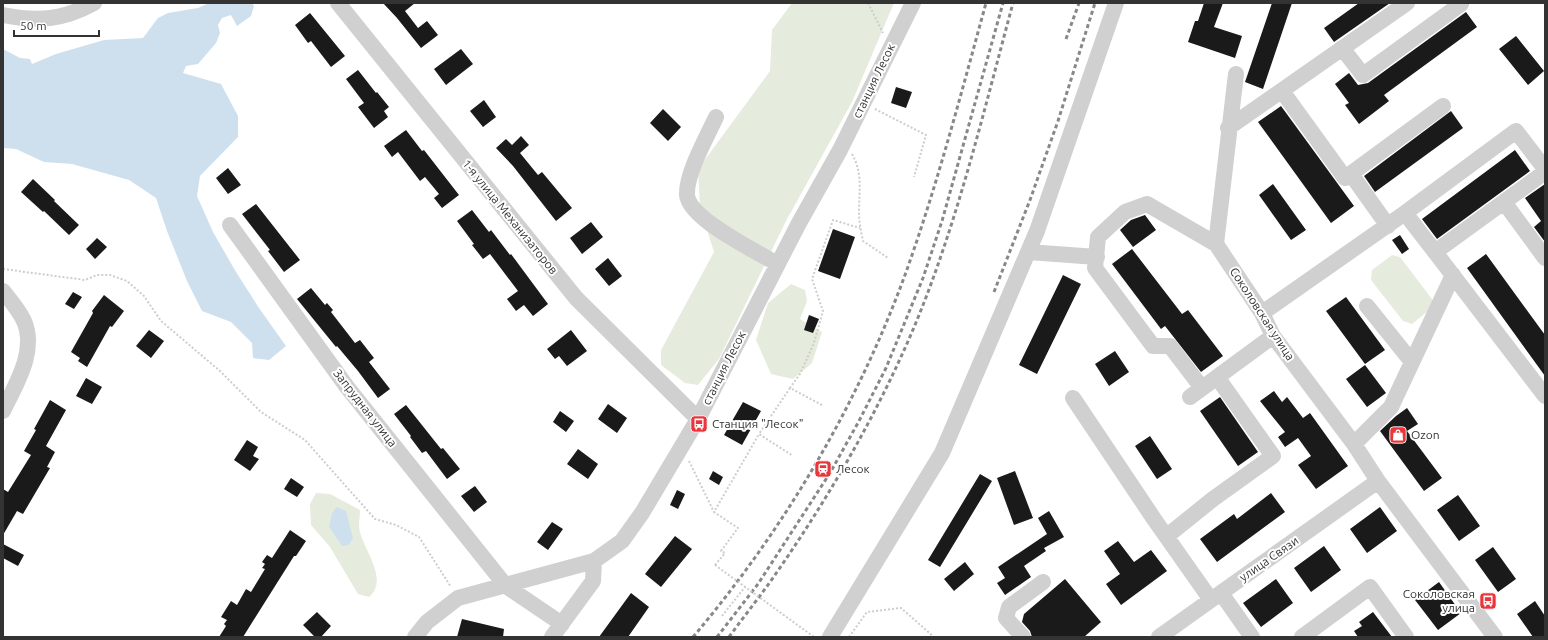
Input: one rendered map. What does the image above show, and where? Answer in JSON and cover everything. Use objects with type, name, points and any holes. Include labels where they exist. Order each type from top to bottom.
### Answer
[{"type":"street","points":[[3,15],[22,19],[49,19],[77,12],[94,3]]},
{"type":"street","name":"1-я улица Механизаторов","points":[[338,3],[576,298],[698,419]]},
{"type":"street","name":"станция Лесок","points":[[415,637],[427,622],[458,598],[594,561],[622,541],[642,513],[698,419],[778,264],[845,140],[913,3]]},
{"type":"street","points":[[830,637],[942,453],[1037,231],[1116,3]]},
{"type":"street","points":[[1228,128],[1407,3]]},
{"type":"street","points":[[1342,48],[1363,75],[1461,4],[1460,3]]},
{"type":"street","points":[[1236,74],[1228,128],[1216,244],[1147,204],[1125,212],[1098,237],[1095,268],[1154,346],[1170,346],[1196,392],[1273,336]]},
{"type":"street","points":[[1282,91],[1345,178],[1443,106]]},
{"type":"street","points":[[716,117],[689,178],[687,196],[692,207],[714,227],[778,264]]},
{"type":"street","points":[[1262,313],[1388,226],[1516,131],[1543,163],[1504,202],[1435,252]]},
{"type":"street","points":[[1350,174],[1388,226]]},
{"type":"street","points":[[1504,202],[1545,258]]},
{"type":"street","points":[[1405,213],[1545,396]]},
{"type":"street","name":"Запрудная улица","points":[[230,224],[347,386],[506,586],[562,624]]},
{"type":"street","name":"Соколовская улица","points":[[1216,244],[1262,313],[1273,336],[1354,444],[1378,481],[1495,637]]},
{"type":"street","points":[[1028,252],[1096,257]]},
{"type":"street","points":[[1354,444],[1391,407],[1452,275]]},
{"type":"street","points":[[3,290],[24,320],[28,333],[28,346],[25,363],[3,411]]},
{"type":"street","points":[[1367,306],[1412,362]]},
{"type":"street","points":[[1167,536],[1213,499],[1273,456],[1218,377]]},
{"type":"street","points":[[1073,398],[1167,536],[1216,597],[1252,637]]},
{"type":"street","name":"улица Связи","points":[[1159,637],[1378,481]]},
{"type":"street","points":[[552,637],[593,581],[594,561]]},
{"type":"street","points":[[1023,637],[1006,618],[1009,607],[1043,582]]},
{"type":"street","points":[[1302,637],[1370,587],[1406,637]]},
{"type":"path","points":[[868,3],[890,49]]},
{"type":"path","points":[[864,103],[926,135],[914,177]]},
{"type":"path","points":[[845,140],[854,157],[859,171],[859,213],[863,241],[888,258]]},
{"type":"path","points":[[714,512],[759,434],[800,374],[814,343],[822,311],[812,279],[833,220],[860,228]]},
{"type":"path","points":[[3,269],[85,280],[96,275],[110,275],[127,281],[144,296],[161,321],[220,371],[261,412],[305,440],[375,520],[396,525],[420,537],[458,598]]},
{"type":"path","points":[[790,388],[822,405]]},
{"type":"path","points":[[759,434],[793,456]]},
{"type":"path","points":[[682,445],[714,512],[738,528],[721,551],[725,554],[715,566],[814,637]]},
{"type":"path","points":[[722,616],[745,587]]},
{"type":"path","points":[[850,637],[851,633],[867,612],[901,608],[934,637]]},
{"type":"shaded area","points":[[792,3],[894,3],[852,102],[786,221],[719,359],[698,385],[685,383],[661,365],[661,350],[714,252],[700,208],[698,169],[770,71],[772,30]]},
{"type":"shaded area","points":[[1392,255],[1400,257],[1432,299],[1433,307],[1412,324],[1403,321],[1371,280],[1372,270]]},
{"type":"shaded area","points":[[791,284],[805,290],[807,301],[800,319],[822,332],[812,363],[793,379],[771,374],[756,340],[768,303]]},
{"type":"shaded area","points":[[316,493],[330,494],[360,510],[359,530],[374,566],[377,582],[375,590],[369,597],[358,594],[330,547],[311,525],[310,504]]},
{"type":"water","points":[[209,3],[252,3],[254,6],[251,16],[237,26],[231,15],[222,18],[218,25],[220,33],[216,43],[198,64],[186,66],[183,73],[221,84],[238,116],[238,137],[200,176],[197,196],[213,232],[236,272],[286,346],[269,360],[253,358],[252,343],[231,322],[202,311],[187,281],[167,231],[156,198],[129,180],[72,164],[44,162],[16,149],[3,148],[3,49],[20,58],[30,59],[32,64],[56,54],[104,40],[143,38],[158,18],[168,13],[198,8]]},
{"type":"water","points":[[337,507],[346,511],[353,538],[349,545],[342,546],[329,527],[332,513]]},
{"type":"building","points":[[383,3],[415,3],[405,11],[418,28],[427,21],[438,35],[421,48]]},
{"type":"building","points":[[1204,3],[1223,3],[1214,27],[1242,36],[1235,58],[1188,42],[1195,21],[1198,21]]},
{"type":"building","points":[[1272,3],[1292,3],[1263,89],[1245,82]]},
{"type":"building","points":[[1359,3],[1390,3],[1334,42],[1324,28]]},
{"type":"building","points":[[1466,12],[1477,27],[1384,95],[1389,101],[1359,124],[1345,105],[1349,103],[1335,84],[1349,73],[1358,85],[1368,83]]},
{"type":"building","points":[[310,13],[345,56],[331,67],[311,41],[308,43],[295,25]]},
{"type":"building","points":[[1516,36],[1544,71],[1528,85],[1499,49]]},
{"type":"building","points":[[461,49],[473,64],[446,85],[434,69]]},
{"type":"building","points":[[358,70],[389,107],[384,111],[388,117],[374,128],[358,107],[364,103],[346,79]]},
{"type":"building","points":[[896,87],[912,92],[906,108],[891,103]]},
{"type":"building","points":[[484,100],[496,117],[483,127],[470,111]]},
{"type":"building","points":[[1281,106],[1354,206],[1331,223],[1258,122]]},
{"type":"building","points":[[663,109],[681,127],[668,141],[650,123]]},
{"type":"building","points":[[1451,111],[1463,128],[1375,192],[1364,176]]},
{"type":"building","points":[[406,130],[422,151],[424,150],[459,195],[442,208],[434,198],[439,194],[425,177],[420,181],[398,152],[392,157],[384,146]]},
{"type":"building","points":[[521,136],[529,145],[520,153],[538,175],[542,172],[572,208],[556,221],[513,166],[496,148],[506,139],[512,145]]},
{"type":"building","points":[[1515,150],[1530,171],[1437,239],[1422,219]]},
{"type":"building","points":[[228,168],[241,185],[228,194],[216,178]]},
{"type":"building","points":[[33,179],[79,225],[69,235],[21,192]]},
{"type":"building","points":[[1273,184],[1306,230],[1291,240],[1259,195]]},
{"type":"building","points":[[1545,184],[1545,242],[1534,227],[1541,221],[1525,198]]},
{"type":"building","points":[[256,204],[300,260],[284,272],[268,251],[270,250],[242,214]]},
{"type":"building","points":[[472,210],[489,232],[491,230],[510,255],[511,254],[548,304],[533,316],[524,305],[516,311],[507,299],[518,291],[490,254],[483,259],[457,221]]},
{"type":"building","points":[[1145,215],[1156,230],[1133,247],[1120,230],[1131,220]]},
{"type":"building","points":[[591,222],[603,237],[582,254],[570,238]]},
{"type":"building","points":[[833,229],[855,237],[840,279],[818,271]]},
{"type":"building","points":[[1400,235],[1409,249],[1402,254],[1392,240]]},
{"type":"building","points":[[97,238],[107,247],[95,259],[86,249]]},
{"type":"building","points":[[1132,249],[1182,314],[1188,310],[1223,356],[1201,372],[1165,326],[1161,329],[1112,264]]},
{"type":"building","points":[[1486,254],[1545,335],[1545,376],[1467,268]]},
{"type":"building","points":[[608,258],[622,276],[609,286],[595,269]]},
{"type":"building","points":[[1063,275],[1081,284],[1037,374],[1019,365]]},
{"type":"building","points":[[311,288],[325,305],[327,303],[333,310],[331,312],[355,343],[360,340],[374,358],[369,362],[390,389],[378,398],[358,371],[337,346],[336,347],[297,299]]},
{"type":"building","points":[[73,292],[82,297],[74,309],[65,304]]},
{"type":"building","points":[[104,295],[124,311],[112,327],[110,326],[87,367],[78,361],[80,358],[71,352],[93,313],[92,311]]},
{"type":"building","points":[[1346,297],[1385,350],[1365,364],[1326,311]]},
{"type":"building","points":[[809,315],[819,319],[813,333],[804,330]]},
{"type":"building","points":[[149,330],[164,341],[151,358],[136,346]]},
{"type":"building","points":[[571,330],[587,351],[567,366],[559,356],[555,359],[547,349]]},
{"type":"building","points":[[1115,351],[1129,372],[1109,386],[1095,364]]},
{"type":"building","points":[[1365,365],[1386,393],[1367,407],[1346,379]]},
{"type":"building","points":[[86,378],[102,387],[92,404],[76,396]]},
{"type":"building","points":[[1274,391],[1282,402],[1287,397],[1303,418],[1310,413],[1348,466],[1316,489],[1298,465],[1311,456],[1298,438],[1285,447],[1278,437],[1285,432],[1260,401]]},
{"type":"building","points":[[1220,397],[1258,452],[1238,466],[1200,411]]},
{"type":"building","points":[[50,400],[66,410],[46,446],[55,452],[47,467],[50,468],[23,514],[17,511],[3,535],[3,489],[8,492],[31,455],[24,451]]},
{"type":"building","points":[[743,402],[761,411],[742,445],[724,435]]},
{"type":"building","points":[[608,404],[627,418],[617,433],[598,419]]},
{"type":"building","points":[[406,405],[441,449],[443,448],[460,469],[447,479],[426,451],[422,453],[394,414]]},
{"type":"building","points":[[1407,408],[1418,424],[1407,431],[1442,478],[1424,491],[1380,431]]},
{"type":"building","points":[[560,411],[574,421],[566,432],[553,422]]},
{"type":"building","points":[[1150,436],[1172,469],[1157,479],[1135,446]]},
{"type":"building","points":[[247,440],[258,447],[253,456],[259,459],[250,471],[234,460]]},
{"type":"building","points":[[578,449],[598,464],[588,479],[567,464]]},
{"type":"building","points":[[713,471],[723,477],[719,485],[709,479]]},
{"type":"building","points":[[1015,471],[1033,518],[1014,525],[997,478]]},
{"type":"building","points":[[980,474],[992,481],[940,567],[928,560]]},
{"type":"building","points":[[291,478],[304,487],[297,497],[284,489]]},
{"type":"building","points":[[475,486],[487,502],[474,512],[461,496]]},
{"type":"building","points":[[677,490],[685,494],[678,509],[670,505]]},
{"type":"building","points":[[1271,493],[1285,512],[1217,562],[1200,539],[1234,514],[1237,519]]},
{"type":"building","points":[[1458,495],[1480,526],[1459,541],[1437,510]]},
{"type":"building","points":[[1380,507],[1397,531],[1367,553],[1350,529]]},
{"type":"building","points":[[1049,511],[1064,537],[1044,548],[1046,551],[1024,566],[1031,577],[1005,595],[997,583],[1005,578],[998,567],[1047,534],[1038,518]]},
{"type":"building","points":[[552,522],[563,529],[548,550],[537,542]]},
{"type":"building","points":[[290,530],[306,541],[296,556],[294,556],[243,637],[219,637],[226,626],[224,624],[227,620],[221,617],[231,601],[237,605],[246,589],[251,592],[265,569],[262,568],[265,564],[262,562],[267,555],[272,558]]},
{"type":"building","points":[[675,536],[692,549],[661,587],[645,574]]},
{"type":"building","points":[[1118,541],[1134,562],[1151,550],[1167,571],[1121,605],[1106,584],[1120,574],[1104,551]]},
{"type":"building","points":[[3,544],[24,555],[18,566],[3,558]]},
{"type":"building","points":[[1324,546],[1341,570],[1311,592],[1294,568]]},
{"type":"building","points":[[1493,547],[1516,579],[1498,592],[1475,560]]},
{"type":"building","points":[[965,562],[974,574],[954,591],[944,579]]},
{"type":"building","points":[[1065,579],[1101,622],[1084,637],[1032,637],[1030,631],[1022,622],[1024,614]]},
{"type":"building","points":[[1276,579],[1293,603],[1261,627],[1243,603]]},
{"type":"building","points":[[1439,582],[1461,613],[1438,630],[1415,600]]},
{"type":"building","points":[[631,593],[649,607],[628,637],[599,637]]},
{"type":"building","points":[[1535,601],[1545,616],[1545,637],[1533,637],[1517,614]]},
{"type":"building","points":[[317,612],[331,626],[321,637],[315,637],[303,625]]},
{"type":"building","points":[[1373,612],[1392,637],[1358,637],[1354,631],[1362,626],[1359,622]]},
{"type":"building","points":[[462,619],[504,629],[503,637],[457,637]]},
{"type":"railway","points":[[693,637],[726,596],[787,510],[841,419],[864,372],[886,324],[928,208],[986,3]]},
{"type":"railway","points":[[717,637],[758,584],[830,473],[886,368],[923,278],[942,221],[1003,3]]},
{"type":"railway","points":[[729,637],[777,572],[828,494],[859,441],[900,359],[935,273],[950,228],[977,138],[1013,3]]},
{"type":"railway","points":[[1066,39],[1079,3]]},
{"type":"railway","points":[[994,292],[1030,200],[1058,121],[1095,3]]},
{"type":"place","name":"Станция \"Лесок\"","points":[[699,424]]},
{"type":"place","name":"Ozon","points":[[1398,435]]},
{"type":"place","name":"Лесок","points":[[823,469]]},
{"type":"place","name":"Соколовская улица","points":[[1488,601]]}]
